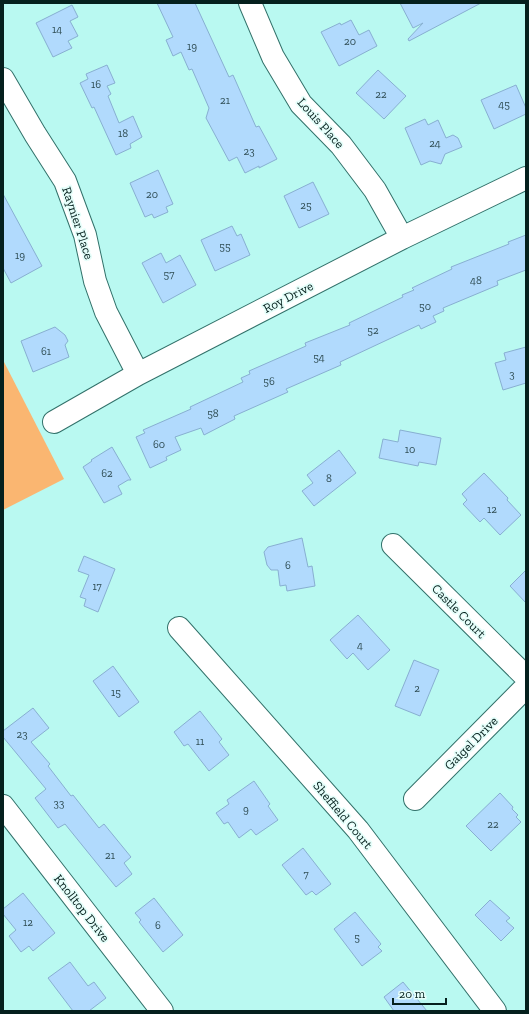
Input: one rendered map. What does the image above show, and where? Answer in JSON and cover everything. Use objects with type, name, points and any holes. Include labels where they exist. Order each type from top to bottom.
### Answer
[{"type":"street","name":"Louis Place","points":[[255,5],[273,57],[301,104],[341,144],[375,190],[402,238]]},
{"type":"street","name":"Raynier Place","points":[[3,79],[35,134],[65,181],[85,235],[95,281],[106,312],[138,374]]},
{"type":"street","name":"Roy Drive","points":[[54,422],[138,374],[402,238],[526,178]]},
{"type":"street","name":"Castle Court","points":[[393,545],[526,678]]},
{"type":"street","name":"Sheffield Court","points":[[179,628],[358,830],[495,1011]]},
{"type":"street","name":"Gaigel Drive","points":[[415,799],[526,687]]},
{"type":"street","name":"Knolltop Drive","points":[[3,806],[162,1011]]},
{"type":"shaded area","points":[[3,360],[64,479],[3,510]]},
{"type":"building","points":[[157,3],[195,3],[229,77],[233,75],[256,127],[259,126],[277,159],[245,173],[237,157],[229,161],[206,118],[209,108],[192,69],[189,70],[181,52],[173,56],[166,40],[173,37]]},
{"type":"building","points":[[400,3],[481,3],[409,41],[408,39],[423,23],[413,28]]},
{"type":"building","points":[[72,5],[78,17],[70,21],[78,36],[68,41],[72,48],[53,57],[36,23]]},
{"type":"building","points":[[351,20],[359,35],[369,30],[377,46],[339,66],[321,32],[340,23],[341,25]]},
{"type":"building","points":[[107,65],[115,83],[107,86],[111,94],[108,96],[119,123],[133,116],[142,137],[130,144],[131,148],[116,155],[94,107],[92,108],[80,83],[88,79],[86,74]]},
{"type":"building","points":[[378,70],[406,96],[384,119],[356,93]]},
{"type":"building","points":[[516,85],[526,108],[526,114],[494,129],[481,100]]},
{"type":"building","points":[[425,119],[428,125],[438,120],[446,138],[453,135],[458,138],[462,147],[445,154],[441,164],[430,161],[421,165],[405,128]]},
{"type":"building","points":[[158,170],[173,204],[166,207],[168,212],[154,218],[152,214],[145,217],[130,183]]},
{"type":"building","points":[[313,182],[329,214],[299,228],[284,196]]},
{"type":"building","points":[[3,194],[42,266],[11,283],[3,268]]},
{"type":"building","points":[[232,226],[237,236],[241,234],[250,255],[215,271],[201,240]]},
{"type":"building","points":[[526,235],[526,270],[497,281],[498,285],[443,308],[444,311],[433,316],[436,322],[421,329],[419,325],[340,362],[341,365],[286,389],[288,392],[234,416],[235,419],[204,435],[201,428],[175,437],[181,450],[166,457],[167,460],[150,468],[136,437],[145,433],[143,430],[191,409],[190,407],[243,382],[241,378],[250,374],[249,371],[306,346],[305,343],[350,325],[349,323],[403,297],[402,295],[414,290],[412,288],[452,269],[451,267],[509,244],[508,242]]},
{"type":"building","points":[[161,253],[166,263],[180,255],[196,285],[163,303],[142,263]]},
{"type":"building","points":[[55,327],[65,335],[68,341],[65,345],[69,357],[33,372],[21,341]]},
{"type":"building","points":[[526,347],[526,383],[503,390],[495,363],[506,360],[504,353]]},
{"type":"building","points":[[400,430],[441,438],[436,465],[419,462],[418,466],[379,458],[383,439],[398,442]]},
{"type":"building","points":[[112,447],[131,480],[128,480],[118,486],[122,494],[104,503],[83,467],[92,461],[91,460]]},
{"type":"building","points":[[339,450],[356,473],[314,506],[302,491],[313,483],[307,475]]},
{"type":"building","points":[[484,473],[508,498],[507,500],[521,515],[500,535],[484,518],[480,522],[463,504],[467,500],[462,494]]},
{"type":"building","points":[[302,538],[308,567],[312,566],[315,586],[287,591],[286,585],[280,586],[278,570],[271,570],[267,565],[264,552],[268,547]]},
{"type":"building","points":[[84,556],[115,569],[98,612],[84,606],[86,599],[80,597],[89,575],[78,571]]},
{"type":"building","points":[[526,570],[526,603],[510,586]]},
{"type":"building","points":[[358,615],[390,650],[368,670],[353,653],[347,659],[330,640]]},
{"type":"building","points":[[414,660],[439,670],[420,716],[395,706]]},
{"type":"building","points":[[113,666],[139,702],[119,717],[93,681]]},
{"type":"building","points":[[33,708],[49,728],[31,742],[50,764],[48,766],[71,796],[73,795],[99,828],[104,824],[131,857],[124,863],[132,874],[116,887],[65,824],[58,828],[35,798],[46,789],[3,737],[3,731]]},
{"type":"building","points":[[200,711],[222,739],[219,742],[229,755],[209,771],[188,744],[184,746],[174,732]]},
{"type":"building","points":[[254,781],[270,804],[268,806],[278,820],[256,835],[251,829],[239,838],[228,822],[224,824],[216,813],[229,804],[227,800]]},
{"type":"building","points":[[500,793],[513,807],[512,809],[518,815],[516,817],[521,822],[491,851],[466,826]]},
{"type":"building","points":[[303,848],[331,884],[316,895],[312,891],[306,895],[282,865]]},
{"type":"building","points":[[23,893],[55,933],[33,951],[29,946],[21,952],[9,936],[16,930],[3,914],[3,909]]},
{"type":"building","points":[[154,898],[183,935],[163,952],[139,922],[141,920],[135,913]]},
{"type":"building","points":[[490,900],[510,918],[506,921],[514,928],[501,941],[475,915]]},
{"type":"building","points":[[355,912],[381,944],[378,947],[382,951],[362,966],[334,929]]},
{"type":"building","points":[[70,962],[88,986],[94,982],[106,998],[89,1011],[73,1011],[48,978]]},
{"type":"building","points":[[403,982],[427,1011],[394,1011],[384,997]]}]
